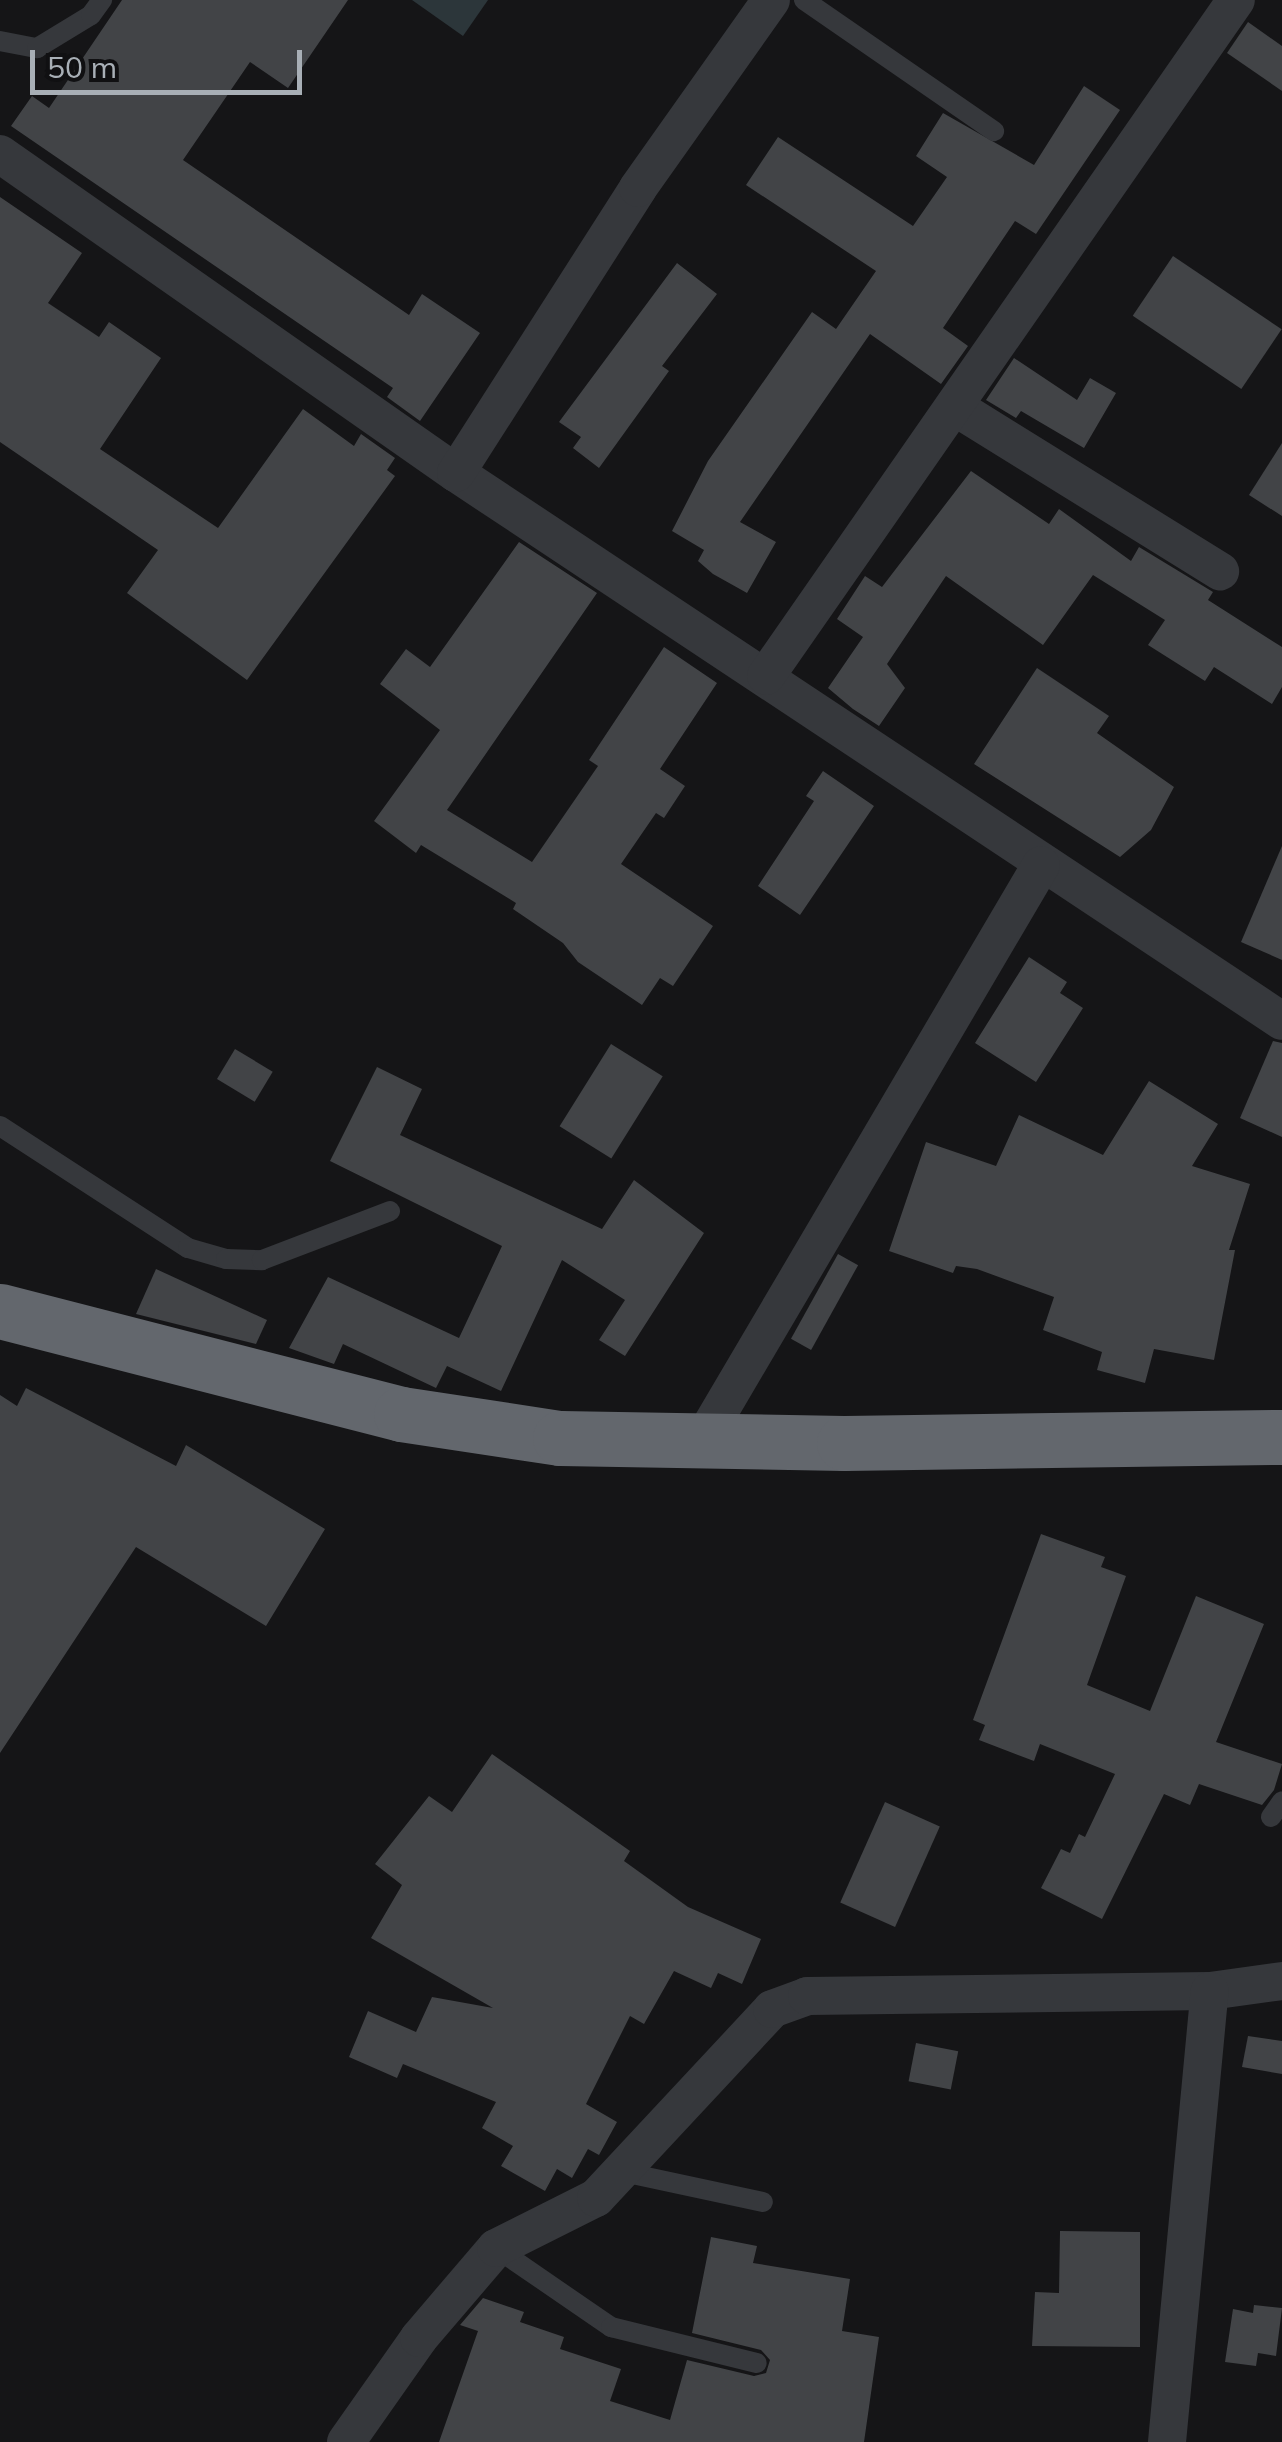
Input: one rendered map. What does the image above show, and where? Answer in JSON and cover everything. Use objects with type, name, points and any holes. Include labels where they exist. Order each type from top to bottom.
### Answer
[{"type":"highway","points":[[0,1311],[401,1414],[560,1438],[702,1441],[1282,1437]]},
{"type":"street","points":[[456,473],[638,188],[771,0]]},
{"type":"street","points":[[766,676],[1236,0]]},
{"type":"street","points":[[0,154],[456,473],[766,676],[1041,866],[1282,1021]]},
{"type":"street","points":[[954,407],[1220,571]]},
{"type":"street","points":[[702,1441],[1041,866]]},
{"type":"street","points":[[346,2442],[419,2338],[496,2248],[596,2198],[749,2028],[772,2009],[807,1996],[1210,1991],[1282,1981]]},
{"type":"street","points":[[1167,2442],[1210,1991]]},
{"type":"lane","points":[[0,40],[38,48],[90,15],[102,0]]},
{"type":"lane","points":[[804,0],[994,130]]},
{"type":"lane","points":[[0,1126],[188,1248],[226,1259],[262,1260],[390,1211]]},
{"type":"lane","points":[[623,2172],[763,2202]]},
{"type":"lane","points":[[496,2248],[611,2327],[758,2363]]},
{"type":"shaded area","points":[[412,0],[488,0],[463,36]]},
{"type":"building","points":[[122,0],[348,0],[288,88],[250,62],[183,160],[409,315],[422,294],[480,333],[420,421],[387,397],[393,388],[11,126],[32,96],[49,108]]},
{"type":"building","points":[[1248,22],[1282,46],[1282,91],[1227,53]]},
{"type":"building","points":[[1084,86],[1120,110],[1036,234],[1015,221],[943,328],[968,346],[941,384],[870,334],[740,522],[776,542],[747,593],[713,574],[698,561],[704,550],[672,531],[708,461],[812,312],[836,329],[876,271],[746,185],[778,137],[913,226],[947,177],[916,156],[943,113],[1034,165]]},
{"type":"building","points":[[0,197],[82,253],[48,303],[99,337],[109,322],[161,358],[100,449],[218,528],[303,409],[354,446],[361,434],[395,458],[387,470],[395,476],[247,680],[127,593],[158,550],[0,442]]},
{"type":"building","points":[[1173,256],[1282,329],[1241,389],[1133,316]]},
{"type":"building","points":[[677,263],[717,294],[662,366],[669,371],[599,468],[573,448],[581,437],[559,422]]},
{"type":"building","points":[[1014,358],[1077,400],[1090,378],[1116,393],[1084,448],[1021,411],[1016,418],[986,400]]},
{"type":"building","points":[[1282,443],[1282,516],[1249,495]]},
{"type":"building","points":[[971,471],[1049,524],[1059,509],[1131,561],[1139,547],[1213,592],[1208,600],[1282,647],[1282,687],[1272,704],[1214,667],[1205,681],[1148,645],[1165,620],[1093,575],[1043,645],[946,576],[887,664],[905,688],[879,726],[853,709],[828,688],[863,637],[837,619],[865,576],[882,587]]},
{"type":"building","points":[[519,542],[597,593],[447,810],[532,862],[598,766],[589,760],[664,647],[717,683],[660,769],[685,786],[664,818],[656,813],[621,864],[713,926],[673,986],[660,978],[642,1005],[578,962],[563,943],[513,909],[516,903],[421,845],[416,853],[374,821],[440,730],[380,684],[406,649],[430,667]]},
{"type":"building","points":[[1037,668],[1109,716],[1097,733],[1174,787],[1151,830],[1120,857],[974,764]]},
{"type":"building","points":[[823,771],[874,806],[800,915],[758,886],[814,801],[806,796]]},
{"type":"building","points":[[1282,846],[1282,960],[1241,942]]},
{"type":"building","points":[[1029,957],[1067,982],[1060,993],[1083,1008],[1036,1082],[975,1043]]},
{"type":"building","points":[[1273,1041],[1282,1043],[1282,1137],[1240,1118]]},
{"type":"building","points":[[611,1044],[663,1076],[611,1159],[560,1126]]},
{"type":"building","points":[[235,1049],[273,1072],[255,1102],[217,1079]]},
{"type":"building","points":[[377,1067],[422,1089],[400,1135],[602,1229],[634,1180],[704,1233],[625,1356],[599,1340],[625,1300],[562,1260],[501,1391],[447,1366],[436,1388],[343,1344],[334,1364],[289,1348],[328,1277],[459,1338],[502,1246],[330,1161]]},
{"type":"building","points":[[1149,1081],[1218,1124],[1192,1166],[1250,1184],[1229,1250],[1235,1250],[1214,1360],[1154,1349],[1145,1383],[1097,1370],[1102,1352],[1043,1330],[1054,1297],[977,1269],[956,1266],[953,1273],[889,1251],[926,1142],[996,1166],[1019,1115],[1103,1155]]},
{"type":"building","points":[[838,1254],[858,1265],[811,1350],[791,1339]]},
{"type":"building","points":[[156,1269],[267,1320],[256,1344],[136,1314]]},
{"type":"building","points":[[26,1388],[176,1466],[186,1445],[325,1529],[266,1626],[136,1547],[0,1753],[0,1395],[17,1406]]},
{"type":"building","points":[[1041,1534],[1105,1557],[1101,1567],[1126,1576],[1087,1685],[1150,1711],[1196,1596],[1264,1624],[1216,1742],[1282,1764],[1274,1790],[1262,1805],[1199,1784],[1190,1805],[1164,1794],[1102,1919],[1041,1888],[1061,1849],[1070,1853],[1079,1834],[1085,1837],[1115,1774],[1040,1744],[1034,1761],[979,1740],[985,1725],[973,1720]]},
{"type":"building","points":[[492,1754],[630,1851],[624,1861],[688,1907],[761,1939],[742,1984],[718,1973],[711,1988],[674,1971],[644,2024],[630,2016],[586,2104],[617,2122],[599,2155],[588,2149],[572,2178],[557,2169],[545,2191],[501,2166],[513,2146],[482,2128],[496,2102],[403,2064],[397,2078],[349,2057],[368,2011],[416,2032],[432,1997],[493,2008],[371,1938],[402,1885],[375,1864],[429,1796],[452,1812]]},
{"type":"building","points":[[885,1802],[940,1826],[895,1927],[840,1902]]},
{"type":"building","points":[[1248,2036],[1282,2041],[1282,2074],[1242,2067]]},
{"type":"building","points":[[916,2043],[958,2051],[951,2089],[909,2081]]},
{"type":"building","points":[[1060,2231],[1140,2232],[1140,2347],[1032,2346],[1035,2292],[1059,2293]]},
{"type":"building","points":[[711,2237],[757,2246],[753,2263],[850,2279],[842,2331],[879,2337],[864,2442],[439,2442],[478,2331],[460,2325],[483,2298],[524,2312],[520,2322],[564,2337],[560,2349],[621,2369],[610,2401],[670,2420],[687,2360],[754,2376],[766,2373],[770,2360],[761,2350],[692,2333]]},
{"type":"building","points":[[1254,2305],[1282,2308],[1276,2356],[1258,2353],[1256,2366],[1225,2362],[1233,2309],[1253,2313]]}]
